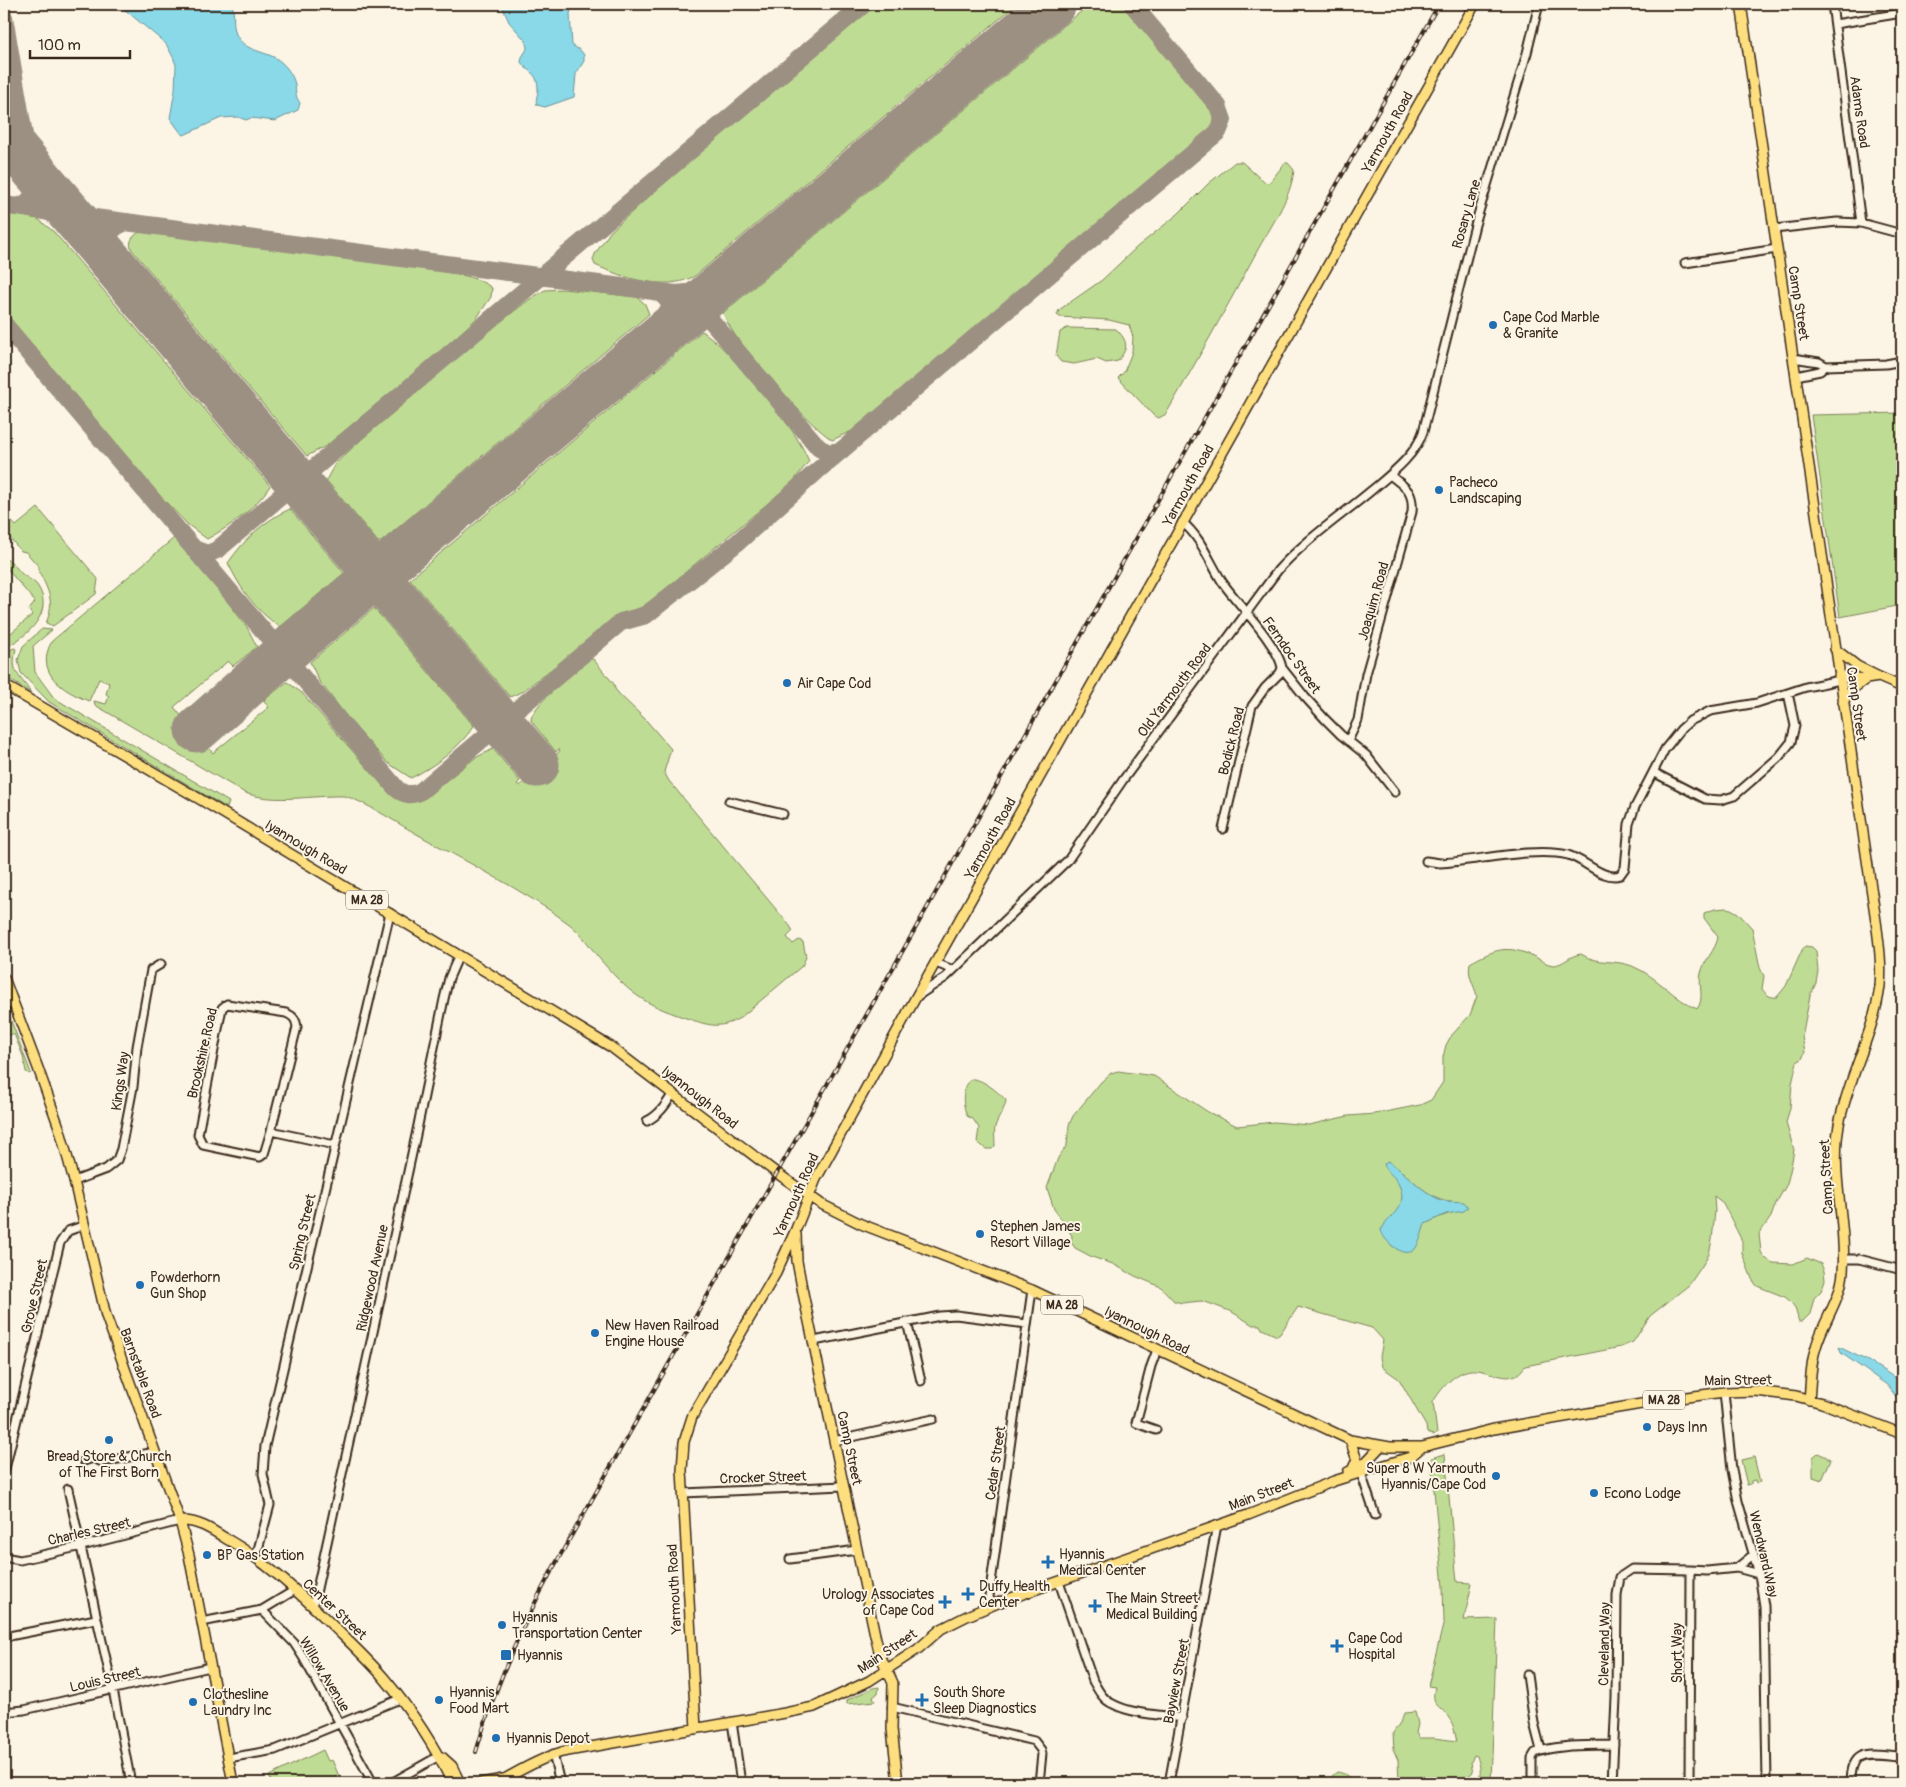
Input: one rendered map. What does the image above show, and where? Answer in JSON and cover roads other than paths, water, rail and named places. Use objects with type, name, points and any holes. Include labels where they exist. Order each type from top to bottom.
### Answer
[{"type":"main road","name":"Yarmouth Road","points":[[696,1728],[683,1493],[683,1451],[686,1433],[692,1417],[779,1266],[816,1179],[916,997],[1475,4]]},
{"type":"main road","name":"Camp Street","points":[[1741,4],[1876,922],[1881,974],[1876,1007],[1847,1095],[1837,1135],[1836,1160],[1844,1259],[1842,1281],[1836,1301],[1813,1355],[1809,1400]]},
{"type":"main road","points":[[1835,648],[1858,666],[1902,687]]},
{"type":"main road","points":[[1839,675],[1858,666]]},
{"type":"main road","points":[[1839,675],[1866,679],[1879,677]]},
{"type":"main road","points":[[1843,702],[1851,690],[1866,679]]},
{"type":"main road","name":"Iyannough Road","points":[[4,683],[611,1047],[808,1196],[852,1220],[1032,1290],[1350,1440],[1381,1446]]},
{"type":"main road","name":"Barnstable Road","points":[[4,978],[8,1004],[49,1098],[74,1181],[106,1316],[180,1521],[189,1555],[233,1783]]},
{"type":"main road","name":"Camp Street","points":[[796,1229],[798,1268],[877,1646],[893,1683],[892,1729],[898,1783]]},
{"type":"main road","points":[[779,1266],[789,1264],[798,1268]]},
{"type":"main road","name":"Main Street","points":[[1356,1472],[1381,1446],[1422,1447],[1494,1429],[1724,1392],[1756,1391],[1778,1393],[1809,1400],[1902,1434]]},
{"type":"main road","points":[[1350,1440],[1357,1460],[1356,1472]]},
{"type":"main road","name":"Main Street","points":[[481,1783],[502,1781],[553,1754],[583,1747],[808,1709],[869,1681],[888,1670],[918,1649],[941,1629],[956,1620],[992,1605],[1217,1525],[1356,1472],[1410,1457],[1422,1447]]},
{"type":"main road","name":"Center Street","points":[[180,1521],[188,1520],[209,1528],[256,1557],[295,1590],[362,1653],[400,1699],[439,1756],[452,1766],[457,1782]]},
{"type":"main road","points":[[457,1782],[470,1783]]},
{"type":"street","name":"Rosary Lane","points":[[1423,432],[1475,225],[1529,46],[1539,4]]},
{"type":"street","name":"Adams Road","points":[[1832,4],[1861,223]]},
{"type":"street","points":[[1835,24],[1902,13]]},
{"type":"street","points":[[1774,229],[1837,222],[1861,223],[1902,234]]},
{"type":"street","points":[[1685,264],[1777,249]]},
{"type":"street","points":[[1794,358],[1819,362],[1826,366],[1886,364],[1902,361]]},
{"type":"street","points":[[1796,376],[1820,371],[1826,366]]},
{"type":"street","name":"Old Yarmouth Road","points":[[916,997],[940,982],[1068,860],[1123,780],[1246,612],[1294,554],[1390,474],[1413,450],[1423,432]]},
{"type":"street","name":"Joaquim Road","points":[[1348,742],[1358,720],[1366,674],[1412,512],[1413,500],[1410,493],[1390,474]]},
{"type":"street","name":"Ferndoc Street","points":[[1182,522],[1192,531],[1224,583],[1277,655],[1282,668],[1305,697],[1348,742],[1366,755],[1395,792]]},
{"type":"street","name":"Bodick Road","points":[[1223,829],[1252,706],[1265,688],[1280,673],[1282,668]]},
{"type":"street","points":[[1426,861],[1440,864],[1532,853],[1558,854],[1579,859],[1606,876],[1617,877],[1625,868],[1631,817],[1653,772],[1672,739],[1681,729],[1699,716],[1710,711],[1757,703],[1839,675]]},
{"type":"street","points":[[1653,772],[1706,799],[1720,800],[1734,796],[1779,757],[1791,742],[1795,726],[1788,693]]},
{"type":"street","points":[[729,801],[783,814]]},
{"type":"street","name":"Spring Street","points":[[256,1557],[270,1506],[263,1474],[265,1446],[390,913]]},
{"type":"street","name":"Ridgewood Avenue","points":[[313,1607],[409,1170],[444,999],[449,978],[459,955]]},
{"type":"street","points":[[936,962],[953,970]]},
{"type":"street","name":"Kings Way","points":[[74,1181],[106,1169],[117,1160],[121,1149],[151,970],[161,964]]},
{"type":"street","name":"Brookshire Road","points":[[227,1004],[286,1013],[296,1020],[297,1027],[271,1131],[264,1154],[260,1157],[203,1145],[200,1140],[199,1129],[222,1008],[227,1004]]},
{"type":"street","points":[[647,1121],[665,1106],[673,1093]]},
{"type":"street","points":[[271,1131],[335,1145]]},
{"type":"street","name":"Grove Street","points":[[4,1473],[60,1243],[68,1232],[84,1225]]},
{"type":"street","points":[[1844,1259],[1859,1259],[1902,1270]]},
{"type":"street","name":"Cedar Street","points":[[992,1605],[989,1598],[1032,1290]]},
{"type":"street","points":[[814,1341],[940,1316],[956,1315],[1027,1324]]},
{"type":"street","points":[[907,1322],[922,1381]]},
{"type":"street","points":[[1156,1430],[1136,1423],[1150,1366],[1157,1350]]},
{"type":"street","name":"Wendward Way","points":[[1724,1392],[1732,1470],[1738,1501],[1759,1574],[1764,1606],[1768,1783]]},
{"type":"street","points":[[834,1441],[933,1419]]},
{"type":"street","points":[[84,1461],[93,1458],[102,1462],[155,1452]]},
{"type":"street","points":[[1356,1472],[1375,1515]]},
{"type":"street","name":"Crocker Street","points":[[683,1493],[844,1486]]},
{"type":"street","points":[[68,1489],[113,1690],[131,1783]]},
{"type":"street","name":"Charles Street","points":[[4,1557],[20,1560],[180,1521]]},
{"type":"street","name":"Bayview Street","points":[[1169,1783],[1217,1525]]},
{"type":"street","points":[[790,1559],[857,1550]]},
{"type":"street","points":[[1737,1568],[1754,1554]]},
{"type":"street","points":[[1690,1570],[1708,1571],[1737,1568],[1759,1574]]},
{"type":"street","name":"Cleveland Way","points":[[1612,1783],[1617,1608],[1620,1577],[1632,1569],[1690,1570]]},
{"type":"street","name":"Short Way","points":[[1689,1783],[1690,1570]]},
{"type":"street","points":[[1059,1582],[1093,1681],[1108,1702],[1119,1707],[1182,1718]]},
{"type":"street","points":[[202,1622],[262,1610],[295,1590]]},
{"type":"street","name":"Willow Avenue","points":[[262,1610],[294,1643],[303,1657],[373,1783]]},
{"type":"street","points":[[4,1637],[96,1619]]},
{"type":"street","name":"Louis Street","points":[[4,1712],[24,1710],[210,1667]]},
{"type":"street","points":[[1527,1675],[1534,1722],[1541,1750]]},
{"type":"street","points":[[228,1758],[270,1752],[400,1699]]},
{"type":"street","points":[[892,1707],[1034,1741],[1042,1754],[1039,1783]]},
{"type":"street","points":[[732,1722],[741,1783]]},
{"type":"street","points":[[1532,1783],[1533,1756],[1541,1750],[1614,1745]]},
{"type":"street","points":[[553,1754],[560,1783]]},
{"type":"street","points":[[391,1783],[439,1756]]},
{"type":"street","points":[[1851,1783],[1852,1766],[1860,1756],[1902,1756]]},
{"type":"water","points":[[118,4],[232,4],[235,30],[240,40],[250,48],[276,58],[290,72],[296,96],[300,103],[298,110],[275,121],[251,118],[246,120],[238,117],[221,118],[184,135],[170,118],[175,90],[176,65],[173,57],[166,44]]},
{"type":"water","points":[[501,4],[573,4],[570,14],[572,45],[584,55],[584,61],[576,74],[574,97],[545,107],[537,105],[538,83],[521,62],[527,49],[526,41],[509,22]]},
{"type":"water","points":[[1387,1161],[1435,1198],[1444,1201],[1464,1202],[1468,1207],[1464,1211],[1446,1214],[1425,1224],[1418,1245],[1410,1252],[1394,1248],[1381,1230],[1399,1207],[1402,1195],[1396,1180],[1385,1167],[1384,1164]]},
{"type":"water","points":[[1839,1347],[1868,1361],[1902,1382],[1902,1404],[1887,1385],[1841,1353]]},
{"type":"railway","points":[[476,1752],[491,1705],[509,1659],[552,1570],[1439,4]]},
{"type":"place","name":"Cape Cod Marble & Granite","points":[[1493,325]]},
{"type":"place","name":"Pacheco Landscaping","points":[[1439,490]]},
{"type":"place","name":"Air Cape Cod","points":[[787,683]]},
{"type":"place","name":"Stephen James Resort Village","points":[[980,1234]]},
{"type":"place","name":"Powderhorn Gun Shop","points":[[140,1285]]},
{"type":"place","name":"New Haven Railroad Engine House","points":[[595,1333]]},
{"type":"place","name":"Days Inn","points":[[1647,1427]]},
{"type":"place","name":"Bread Store & Church of The First Born","points":[[109,1440]]},
{"type":"place","name":"Super 8 W Yarmouth Hyannis/Cape Cod","points":[[1496,1476]]},
{"type":"place","name":"Econo Lodge","points":[[1594,1493]]},
{"type":"place","name":"BP Gas Station","points":[[207,1555]]},
{"type":"place","name":"Hyannis Medical Center","points":[[1048,1562]]},
{"type":"place","name":"Duffy Health Center","points":[[968,1594]]},
{"type":"place","name":"Urology Associates of Cape Cod","points":[[945,1602]]},
{"type":"place","name":"The Main Street Medical Building","points":[[1095,1606]]},
{"type":"place","name":"Hyannis Transportation Center","points":[[502,1625]]},
{"type":"place","name":"Cape Cod Hospital","points":[[1337,1646]]},
{"type":"place","name":"Hyannis","points":[[506,1655]]},
{"type":"place","name":"Hyannis Food Mart","points":[[439,1700]]},
{"type":"place","name":"South Shore Sleep Diagnostics","points":[[922,1700]]},
{"type":"place","name":"Clothesline Laundry Inc","points":[[193,1702]]},
{"type":"place","name":"Hyannis Depot","points":[[496,1738]]}]
